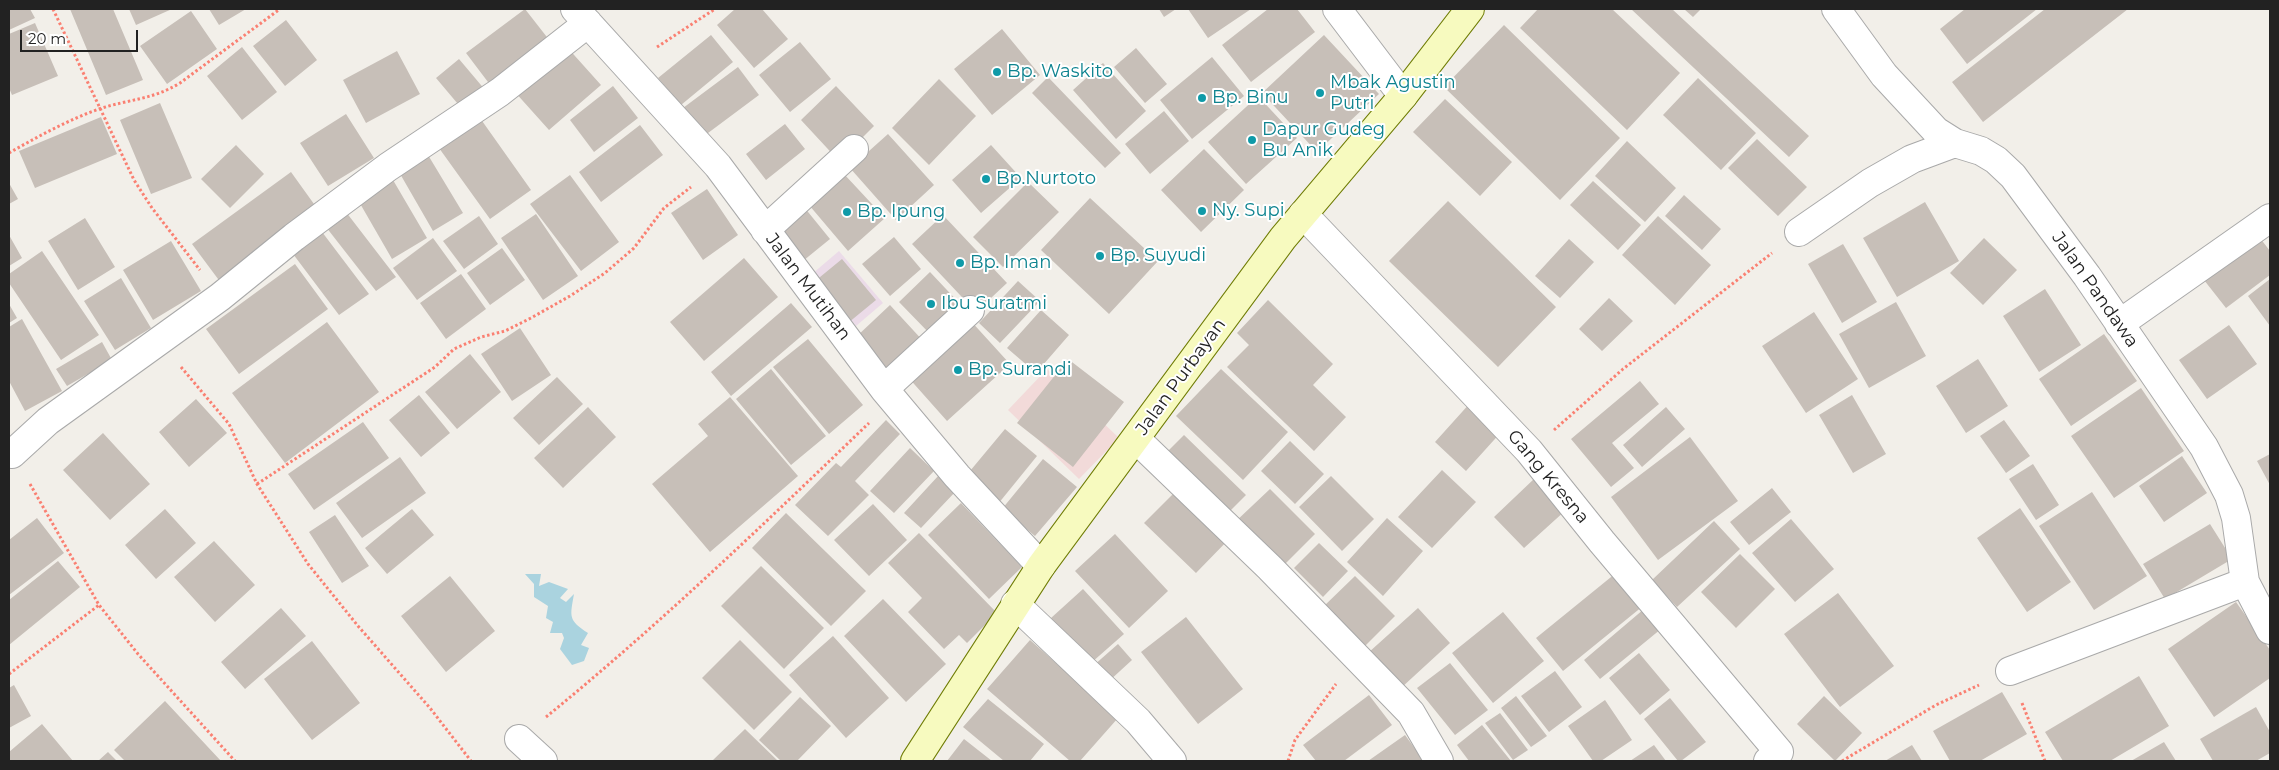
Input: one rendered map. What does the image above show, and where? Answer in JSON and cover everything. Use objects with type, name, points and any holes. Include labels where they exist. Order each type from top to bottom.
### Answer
[{"type":"street","points":[[1338,9],[1403,96]]},
{"type":"street","name":"Jalan Purbayan","points":[[914,761],[1041,566],[1303,214],[1403,96],[1470,9]]},
{"type":"street","name":"Jalan Pandawa","points":[[1836,9],[1884,75],[1936,131],[1955,143],[1981,152],[1996,160],[2013,176],[2087,276],[2204,447],[2229,495],[2236,518],[2245,582],[2270,630]]},
{"type":"street","name":"Jalan Mutihan","points":[[581,16],[718,166],[889,394],[957,476],[1041,566]]},
{"type":"street","points":[[12,454],[48,421],[220,297],[294,237],[388,167],[500,92],[581,16]]},
{"type":"street","points":[[1799,232],[1870,183],[1912,160],[1955,143]]},
{"type":"street","points":[[765,230],[854,150]]},
{"type":"street","name":"Gang Kresna","points":[[1303,214],[1529,452],[1774,757]]},
{"type":"street","points":[[2119,324],[2270,218]]},
{"type":"street","points":[[889,394],[970,310]]},
{"type":"street","points":[[1136,439],[1270,568],[1410,713],[1439,761]]},
{"type":"street","points":[[2010,671],[2245,582]]},
{"type":"street","points":[[1015,604],[1138,721],[1172,761]]},
{"type":"street","points":[[519,739],[543,761]]},
{"type":"path","points":[[53,9],[134,180],[152,208],[220,297]]},
{"type":"path","points":[[9,154],[34,139],[99,109],[163,94],[180,84],[280,9]]},
{"type":"path","points":[[627,66],[715,9]]},
{"type":"path","points":[[257,484],[435,366],[454,349],[481,337],[504,331],[577,292],[605,273],[634,248],[664,208],[718,166]]},
{"type":"path","points":[[1529,452],[1623,369],[1799,232]]},
{"type":"path","points":[[159,341],[229,424],[257,484],[308,564],[358,626],[430,708],[471,761]]},
{"type":"path","points":[[519,739],[608,667],[754,534],[889,394]]},
{"type":"path","points":[[12,454],[99,605],[138,654],[235,761]]},
{"type":"path","points":[[9,674],[99,605]]},
{"type":"path","points":[[1288,761],[1295,740],[1356,657]]},
{"type":"path","points":[[1842,761],[1936,705],[2010,671],[2045,761]]},
{"type":"shaded area","points":[[839,251],[883,303],[856,326],[812,274]]},
{"type":"shaded area","points":[[1047,369],[1119,438],[1079,479],[1008,410]]},
{"type":"water","points":[[525,574],[541,574],[539,586],[549,582],[568,589],[560,598],[566,602],[574,594],[572,617],[577,625],[588,633],[581,645],[589,648],[584,661],[572,665],[560,649],[564,638],[562,633],[550,633],[553,622],[546,618],[548,606],[534,597],[534,584]]},
{"type":"building","points":[[9,9],[30,9],[35,18],[9,30]]},
{"type":"building","points":[[70,9],[113,9],[143,80],[106,95]]},
{"type":"building","points":[[129,9],[172,9],[136,25]]},
{"type":"building","points":[[209,9],[246,9],[219,25]]},
{"type":"building","points":[[525,9],[550,41],[491,86],[466,53]]},
{"type":"building","points":[[735,9],[762,9],[788,39],[754,68],[717,25]]},
{"type":"building","points":[[1159,9],[1176,9],[1164,17]]},
{"type":"building","points":[[1188,9],[1251,9],[1208,38]]},
{"type":"building","points":[[1268,9],[1297,9],[1315,32],[1251,82],[1222,45]]},
{"type":"building","points":[[1538,9],[1612,9],[1680,73],[1627,130],[1520,28]]},
{"type":"building","points":[[1631,9],[1672,9],[1809,136],[1789,157]]},
{"type":"building","points":[[1684,9],[1701,9],[1693,17]]},
{"type":"building","points":[[1965,9],[2037,9],[1967,64],[1940,29]]},
{"type":"building","points":[[2045,9],[2128,9],[1983,122],[1952,82]]},
{"type":"building","points":[[191,11],[217,49],[167,84],[140,46]]},
{"type":"building","points":[[286,20],[317,60],[285,86],[253,46]]},
{"type":"building","points":[[35,23],[58,76],[12,95],[9,88],[9,34]]},
{"type":"building","points":[[1504,25],[1620,138],[1560,200],[1444,87]]},
{"type":"building","name":"Bp. Waskito","points":[[1002,29],[1040,75],[992,115],[954,69]]},
{"type":"building","points":[[711,35],[733,62],[681,105],[658,78]]},
{"type":"building","name":"Mbak Agustin Putri","points":[[1324,35],[1379,94],[1317,152],[1262,93]]},
{"type":"building","points":[[800,42],[831,79],[790,112],[759,75]]},
{"type":"building","points":[[566,46],[601,85],[549,130],[514,91]]},
{"type":"building","points":[[242,47],[277,92],[242,120],[207,76]]},
{"type":"building","points":[[1136,48],[1167,84],[1145,103],[1114,67]]},
{"type":"building","points":[[397,51],[420,94],[366,123],[343,80]]},
{"type":"building","name":"Bp. Binu","points":[[1212,57],[1244,96],[1192,139],[1160,100]]},
{"type":"building","points":[[459,59],[486,91],[463,110],[436,78]]},
{"type":"building","points":[[1103,63],[1146,111],[1116,139],[1073,90]]},
{"type":"building","points":[[738,67],[759,95],[704,136],[683,108]]},
{"type":"building","points":[[1048,77],[1121,153],[1105,168],[1032,93]]},
{"type":"building","points":[[1698,78],[1756,133],[1721,170],[1663,115]]},
{"type":"building","points":[[939,79],[976,116],[929,165],[892,128]]},
{"type":"building","points":[[613,86],[638,118],[594,152],[570,120]]},
{"type":"building","points":[[836,86],[874,126],[839,161],[801,120]]},
{"type":"building","name":"Dapur Gudeg Bu Anik","points":[[1258,96],[1297,138],[1246,184],[1208,142]]},
{"type":"building","points":[[1445,99],[1512,162],[1480,196],[1413,132]]},
{"type":"building","points":[[160,103],[192,178],[151,194],[120,120]]},
{"type":"building","points":[[1164,111],[1189,141],[1150,174],[1125,144]]},
{"type":"building","points":[[346,114],[374,158],[328,186],[300,143]]},
{"type":"building","points":[[101,117],[117,154],[35,188],[19,151]]},
{"type":"building","points":[[480,118],[531,190],[490,219],[439,148]]},
{"type":"building","points":[[785,124],[805,149],[766,180],[746,154]]},
{"type":"building","points":[[640,125],[663,155],[601,202],[579,172]]},
{"type":"building","points":[[888,134],[934,185],[896,220],[850,168]]},
{"type":"building","points":[[1757,139],[1807,187],[1778,216],[1728,168]]},
{"type":"building","points":[[1627,141],[1676,188],[1645,222],[1595,176]]},
{"type":"building","points":[[236,145],[264,174],[230,208],[201,179]]},
{"type":"building","name":"Bp.Nurtoto","points":[[991,145],[1021,178],[981,213],[952,180]]},
{"type":"building","name":"Ny. Supi","points":[[1204,149],[1244,190],[1201,232],[1161,190]]},
{"type":"building","points":[[428,155],[463,213],[433,231],[399,172]]},
{"type":"building","points":[[291,172],[319,211],[221,283],[192,244]]},
{"type":"building","name":"Bp. Ipung","points":[[844,174],[885,218],[848,251],[809,205]]},
{"type":"building","points":[[570,175],[619,242],[581,271],[530,204]]},
{"type":"building","points":[[393,180],[427,238],[392,259],[358,200]]},
{"type":"building","points":[[1593,181],[1641,225],[1618,250],[1570,205]]},
{"type":"building","points":[[1028,182],[1059,212],[1003,267],[973,237]]},
{"type":"building","points":[[9,183],[18,199],[9,204]]},
{"type":"building","points":[[707,189],[738,235],[703,260],[671,213]]},
{"type":"building","points":[[1684,195],[1721,229],[1702,250],[1665,216]]},
{"type":"building","name":"Bp. Suyudi","points":[[1090,198],[1158,261],[1109,314],[1041,250]]},
{"type":"building","points":[[1448,201],[1556,307],[1498,367],[1389,261]]},
{"type":"building","points":[[1925,202],[1959,261],[1897,297],[1863,238]]},
{"type":"building","points":[[804,207],[830,239],[798,265],[772,233]]},
{"type":"building","points":[[346,212],[396,277],[376,291],[326,227]]},
{"type":"building","points":[[536,214],[578,276],[543,300],[501,238]]},
{"type":"building","name":"Bp. Iman","points":[[943,215],[1007,283],[976,312],[912,244]]},
{"type":"building","points":[[479,216],[498,244],[464,269],[443,241]]},
{"type":"building","points":[[1658,216],[1711,265],[1675,305],[1622,255]]},
{"type":"building","points":[[85,218],[115,267],[78,290],[48,241]]},
{"type":"building","points":[[316,224],[369,294],[339,315],[287,246]]},
{"type":"building","points":[[9,235],[22,258],[9,266]]},
{"type":"building","points":[[894,237],[921,269],[890,296],[862,264]]},
{"type":"building","points":[[433,238],[457,271],[417,300],[393,268]]},
{"type":"building","points":[[1984,238],[2017,270],[1983,305],[1950,273]]},
{"type":"building","points":[[2260,238],[2270,251],[2270,275],[2226,308],[2204,280]]},
{"type":"building","points":[[1569,239],[1594,262],[1560,298],[1535,276]]},
{"type":"building","points":[[171,241],[201,291],[153,320],[123,270]]},
{"type":"building","points":[[1843,244],[1877,302],[1842,323],[1808,264]]},
{"type":"building","points":[[502,248],[525,280],[490,305],[467,273]]},
{"type":"building","points":[[42,251],[99,335],[61,360],[9,283],[9,274]]},
{"type":"building","points":[[744,258],[778,297],[704,361],[670,322]]},
{"type":"building","points":[[842,259],[876,300],[848,323],[814,282]]},
{"type":"building","points":[[295,264],[328,309],[239,374],[206,329]]},
{"type":"building","name":"Ibu Suratmi","points":[[930,272],[962,306],[932,336],[899,302]]},
{"type":"building","points":[[461,274],[486,309],[446,339],[420,303]]},
{"type":"building","points":[[121,278],[151,328],[115,350],[84,301]]},
{"type":"building","points":[[2270,279],[2270,326],[2248,296]]},
{"type":"building","points":[[1018,281],[1040,301],[1000,343],[979,323]]},
{"type":"building","points":[[2045,289],[2081,345],[2039,372],[2003,316]]},
{"type":"building","points":[[1609,298],[1633,321],[1602,351],[1579,329]]},
{"type":"building","points":[[1268,300],[1333,364],[1313,385],[1346,417],[1314,451],[1227,367],[1249,345],[1237,333]]},
{"type":"building","points":[[1896,302],[1926,356],[1869,388],[1839,334]]},
{"type":"building","points":[[791,303],[812,327],[731,396],[711,372]]},
{"type":"building","points":[[9,304],[17,318],[9,323]]},
{"type":"building","points":[[890,305],[925,343],[892,374],[856,337]]},
{"type":"building","points":[[1041,310],[1069,335],[1036,373],[1007,348]]},
{"type":"building","points":[[1814,312],[1858,379],[1806,413],[1762,346]]},
{"type":"building","points":[[22,319],[62,391],[25,411],[9,381],[9,327]]},
{"type":"building","name":"Bp. Surandi","points":[[969,319],[1010,364],[947,421],[907,376]]},
{"type":"building","points":[[327,322],[379,392],[285,463],[232,393]]},
{"type":"building","points":[[2229,325],[2257,364],[2207,399],[2179,360]]},
{"type":"building","points":[[520,328],[551,375],[512,401],[481,354]]},
{"type":"building","points":[[2104,334],[2137,381],[2071,426],[2039,379]]},
{"type":"building","points":[[808,339],[863,405],[829,434],[773,367]]},
{"type":"building","points":[[102,342],[112,360],[67,386],[56,369]]},
{"type":"building","points":[[470,354],[501,392],[457,429],[425,392]]},
{"type":"building","points":[[1068,359],[1124,402],[1073,467],[1017,423]]},
{"type":"building","points":[[1978,359],[2008,406],[1966,433],[1936,386]]},
{"type":"building","points":[[771,369],[826,436],[791,465],[736,399]]},
{"type":"building","points":[[1221,369],[1288,432],[1243,480],[1176,416]]},
{"type":"building","points":[[557,377],[583,404],[539,445],[513,418]]},
{"type":"building","points":[[1640,381],[1659,404],[1612,443],[1634,468],[1611,487],[1571,439]]},
{"type":"building","points":[[2141,388],[2184,451],[2114,498],[2071,436]]},
{"type":"building","points":[[419,395],[450,433],[421,457],[389,420]]},
{"type":"building","points":[[1852,395],[1886,454],[1853,473],[1819,415]]},
{"type":"building","points":[[730,397],[798,476],[710,552],[652,484],[708,436],[698,424]]},
{"type":"building","points":[[196,399],[227,433],[189,467],[159,432]]},
{"type":"building","points":[[1471,402],[1503,430],[1466,471],[1435,442]]},
{"type":"building","points":[[588,407],[616,437],[563,488],[534,458]]},
{"type":"building","points":[[1666,407],[1685,429],[1642,467],[1623,445]]},
{"type":"building","points":[[886,420],[900,434],[855,481],[869,495],[828,536],[795,505],[836,463],[841,467]]},
{"type":"building","points":[[2004,420],[2030,456],[2006,473],[1980,436]]},
{"type":"building","points":[[363,422],[389,458],[314,510],[288,474]]},
{"type":"building","points":[[1005,429],[1037,456],[998,504],[965,477]]},
{"type":"building","points":[[103,433],[150,484],[110,520],[63,470]]},
{"type":"building","points":[[1184,435],[1246,495],[1223,518],[1161,458]]},
{"type":"building","points":[[1690,437],[1738,501],[1658,560],[1611,497]]},
{"type":"building","points":[[1290,441],[1324,474],[1295,504],[1261,471]]},
{"type":"building","points":[[910,448],[934,471],[894,513],[870,491]]},
{"type":"building","points":[[2270,454],[2270,485],[2257,461]]},
{"type":"building","points":[[2182,456],[2207,493],[2164,522],[2139,486]]},
{"type":"building","points":[[400,457],[426,493],[362,538],[336,503]]},
{"type":"building","points":[[1043,459],[1077,487],[1035,536],[1002,509]]},
{"type":"building","points":[[2033,464],[2059,505],[2036,520],[2009,479]]},
{"type":"building","points":[[1442,470],[1476,502],[1432,548],[1398,517]]},
{"type":"building","points":[[939,475],[956,491],[921,528],[904,513]]},
{"type":"building","points":[[1331,476],[1374,519],[1342,551],[1299,507]]},
{"type":"building","points":[[1535,478],[1566,510],[1524,548],[1494,517]]},
{"type":"building","points":[[1181,486],[1232,536],[1196,573],[1144,523]]},
{"type":"building","points":[[1772,488],[1791,512],[1749,545],[1730,522]]},
{"type":"building","points":[[1270,489],[1315,534],[1280,569],[1234,523]]},
{"type":"building","points":[[2092,492],[2147,576],[2094,610],[2039,526]]},
{"type":"building","points":[[961,503],[1022,567],[989,599],[928,535]]},
{"type":"building","points":[[873,504],[907,540],[869,576],[834,540]]},
{"type":"building","points":[[2020,508],[2071,582],[2027,612],[1977,538]]},
{"type":"building","points":[[165,509],[196,543],[156,579],[125,545]]},
{"type":"building","points":[[412,509],[434,535],[387,574],[365,548]]},
{"type":"building","points":[[786,513],[866,591],[831,626],[752,548]]},
{"type":"building","points":[[335,515],[369,566],[342,583],[309,532]]},
{"type":"building","points":[[37,518],[64,553],[9,595],[9,540]]},
{"type":"building","points":[[1387,518],[1423,551],[1383,596],[1347,562]]},
{"type":"building","points":[[1791,519],[1834,569],[1795,602],[1752,553]]},
{"type":"building","points":[[1714,521],[1740,549],[1677,607],[1652,580]]},
{"type":"building","points":[[2210,524],[2232,559],[2165,599],[2143,564]]},
{"type":"building","points":[[919,533],[997,613],[967,643],[959,635],[944,649],[908,612],[922,598],[888,563]]},
{"type":"building","points":[[1115,534],[1168,591],[1129,628],[1075,571]]},
{"type":"building","points":[[214,541],[255,585],[215,622],[174,577]]},
{"type":"building","points":[[1319,543],[1348,571],[1323,597],[1294,568]]},
{"type":"building","points":[[1740,554],[1775,589],[1736,628],[1701,592]]},
{"type":"building","points":[[58,561],[80,587],[9,645],[9,600]]},
{"type":"building","points":[[761,566],[824,628],[784,669],[721,606]]},
{"type":"building","points":[[1616,573],[1643,606],[1563,671],[1536,638]]},
{"type":"building","points":[[450,576],[495,631],[446,672],[401,616]]},
{"type":"building","points":[[1355,576],[1395,616],[1362,649],[1322,608]]},
{"type":"building","points":[[1083,589],[1124,634],[1091,663],[1051,618]]},
{"type":"building","points":[[1838,593],[1894,666],[1840,707],[1784,634]]},
{"type":"building","points":[[883,599],[946,664],[906,702],[844,636]]},
{"type":"building","points":[[2236,602],[2270,650],[2270,678],[2214,717],[2168,649]]},
{"type":"building","points":[[281,608],[306,636],[245,689],[221,662]]},
{"type":"building","points":[[1418,608],[1450,643],[1401,688],[1368,653]]},
{"type":"building","points":[[1644,609],[1661,629],[1600,679],[1584,660]]},
{"type":"building","points":[[1503,612],[1544,661],[1493,703],[1452,653]]},
{"type":"building","points":[[1186,617],[1243,689],[1198,724],[1141,652]]},
{"type":"building","points":[[833,636],[889,698],[846,738],[789,675]]},
{"type":"building","points":[[740,640],[792,692],[754,730],[702,678]]},
{"type":"building","points":[[1030,640],[1118,718],[1080,761],[1070,761],[987,689]]},
{"type":"building","points":[[312,641],[360,703],[312,740],[264,679]]},
{"type":"building","points":[[1118,644],[1132,660],[1108,682],[1093,666]]},
{"type":"building","points":[[1639,653],[1670,690],[1640,715],[1609,678]]},
{"type":"building","points":[[1450,663],[1488,710],[1455,735],[1417,688]]},
{"type":"building","points":[[1555,671],[1582,707],[1549,732],[1521,696]]},
{"type":"building","points":[[2139,676],[2169,726],[2110,761],[2063,761],[2045,732]]},
{"type":"building","points":[[14,685],[31,716],[9,728],[9,688]]},
{"type":"building","points":[[2002,692],[2027,734],[1980,761],[1950,761],[1933,731]]},
{"type":"building","points":[[1369,695],[1392,725],[1344,761],[1316,761],[1303,745]]},
{"type":"building","points":[[1516,696],[1547,736],[1531,747],[1501,708]]},
{"type":"building","points":[[1824,696],[1862,733],[1835,761],[1797,724]]},
{"type":"building","points":[[800,697],[831,726],[797,761],[781,761],[759,740]]},
{"type":"building","points":[[1670,698],[1706,742],[1681,761],[1678,761],[1644,719]]},
{"type":"building","points":[[988,699],[1044,744],[1030,761],[1004,761],[963,727]]},
{"type":"building","points":[[1605,700],[1632,740],[1601,761],[1593,761],[1568,726]]},
{"type":"building","points":[[165,701],[221,761],[125,761],[114,750]]},
{"type":"building","points":[[2256,707],[2270,732],[2270,753],[2256,761],[2213,761],[2200,739]]},
{"type":"building","points":[[1500,713],[1528,750],[1513,760],[1485,723]]},
{"type":"building","points":[[42,724],[73,761],[9,761],[9,752]]},
{"type":"building","points":[[1482,725],[1511,761],[1469,761],[1457,745]]},
{"type":"building","points":[[745,729],[778,761],[712,761]]},
{"type":"building","points":[[1405,735],[1424,761],[1368,761]]},
{"type":"building","points":[[964,739],[992,761],[947,761]]},
{"type":"building","points":[[2164,742],[2176,761],[2131,761]]},
{"type":"building","points":[[1654,745],[1666,761],[1630,761]]},
{"type":"building","points":[[1912,745],[1922,761],[1885,761]]},
{"type":"building","points":[[108,752],[117,761],[98,761]]},
{"type":"place","name":"Bp. Waskito","points":[[997,72]]},
{"type":"place","name":"Mbak Agustin Putri","points":[[1320,93]]},
{"type":"place","name":"Bp. Binu","points":[[1202,98]]},
{"type":"place","name":"Dapur Gudeg Bu Anik","points":[[1252,140]]},
{"type":"place","name":"Bp.Nurtoto","points":[[986,179]]},
{"type":"place","name":"Ny. Supi","points":[[1202,211]]},
{"type":"place","name":"Bp. Ipung","points":[[847,212]]},
{"type":"place","name":"Bp. Suyudi","points":[[1100,256]]},
{"type":"place","name":"Bp. Iman","points":[[960,263]]},
{"type":"place","name":"Ibu Suratmi","points":[[931,304]]},
{"type":"place","name":"Bp. Surandi","points":[[958,370]]}]
